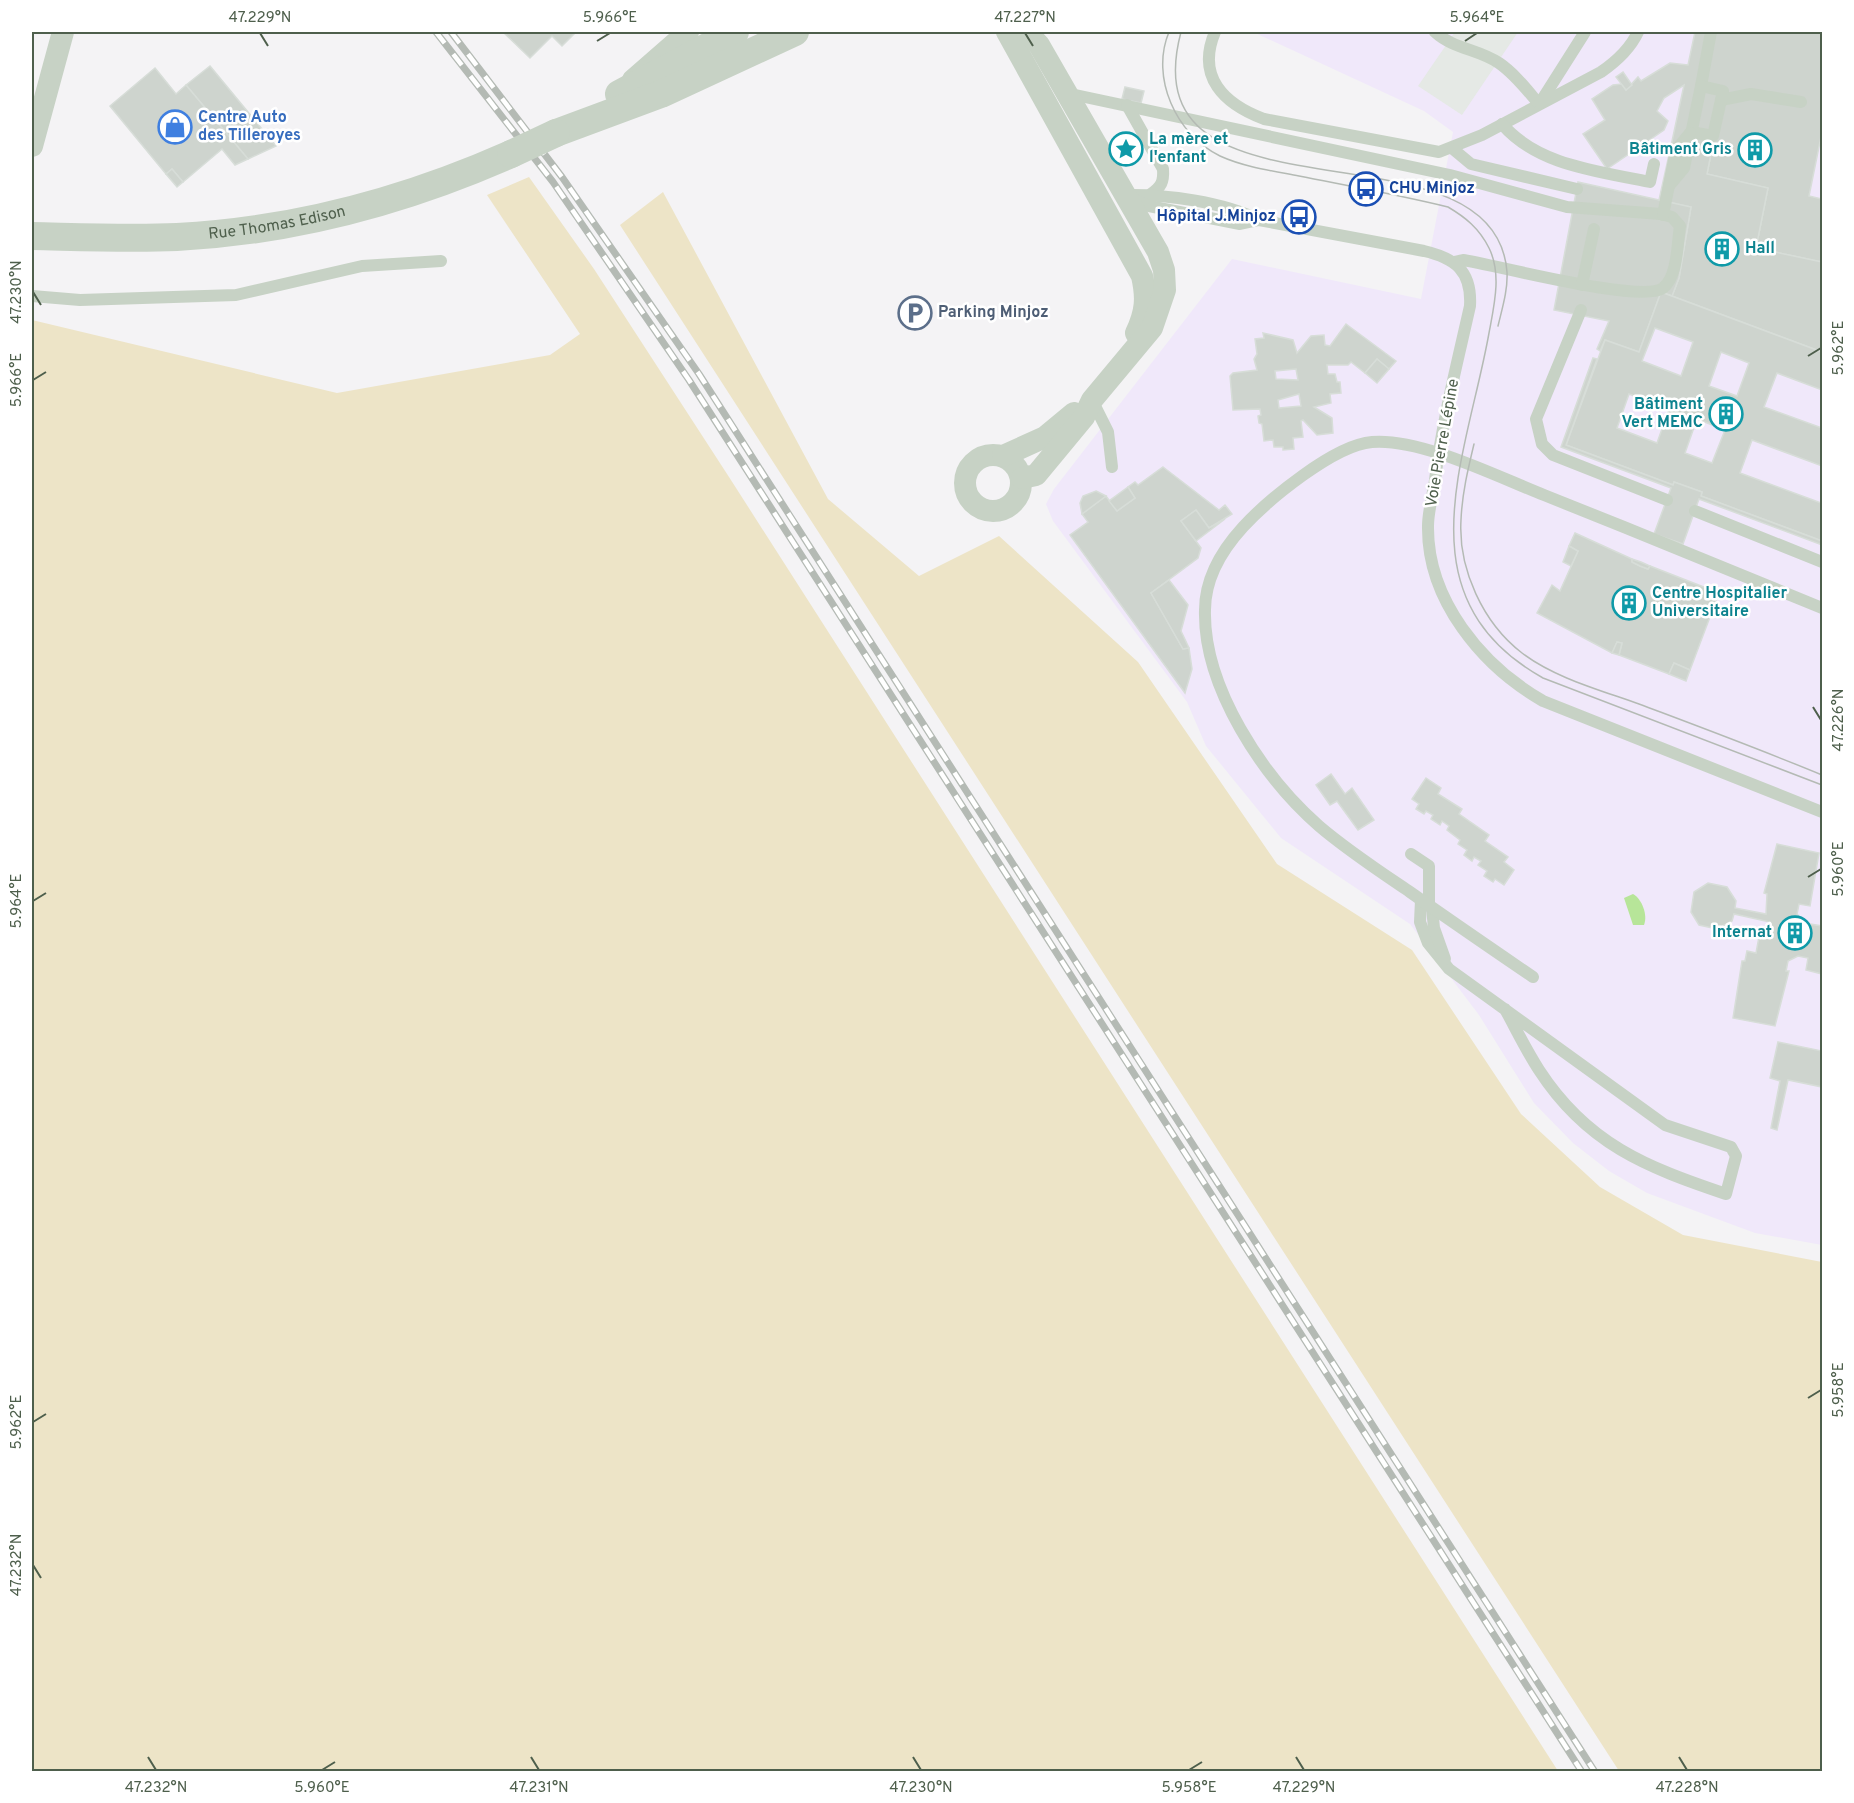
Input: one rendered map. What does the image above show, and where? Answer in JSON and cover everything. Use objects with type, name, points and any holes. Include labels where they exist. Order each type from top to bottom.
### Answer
[{"type":"street","points":[[32,146],[63,32]]},
{"type":"street","points":[[616,96],[688,32]]},
{"type":"street","points":[[556,133],[616,96],[735,32]]},
{"type":"street","points":[[556,133],[661,94],[795,32]]},
{"type":"street","points":[[1007,32],[1142,276],[1147,296],[1144,316],[1127,356]]},
{"type":"street","points":[[1022,478],[1036,475],[1084,417],[1092,400],[1127,356],[1141,345],[1152,328],[1165,290],[1164,270],[1158,252],[1039,45],[1027,32]]},
{"type":"street","name":"Rue Thomas Edison","points":[[32,236],[177,237],[286,225],[396,199],[511,154],[556,133]]},
{"type":"street","points":[[1094,188],[1125,195]]},
{"type":"street","points":[[1004,456],[1045,436],[1092,400]]},
{"type":"street","points":[[987,455],[1004,456],[1012,461],[1022,478],[1019,496],[1005,509],[987,511],[971,501],[964,484],[971,465],[987,455]]},
{"type":"lane","points":[[1215,32],[1209,59],[1217,88],[1234,106],[1264,119],[1439,152],[1453,148],[1502,124],[1617,62],[1638,32]]},
{"type":"lane","points":[[1435,32],[1448,42],[1498,62],[1539,104]]},
{"type":"lane","points":[[1539,104],[1586,32]]},
{"type":"lane","points":[[1664,215],[1669,186],[1684,168],[1711,32]]},
{"type":"lane","points":[[1021,57],[1050,84],[1068,94],[1450,175],[1567,207],[1664,215],[1672,217],[1680,226],[1671,277],[1662,288],[1650,293],[1582,285],[1464,260],[1454,262],[1443,255],[1259,220],[1243,212],[1151,194],[1125,195]]},
{"type":"lane","points":[[1691,132],[1713,136],[1723,91],[1701,86]]},
{"type":"lane","points":[[1721,100],[1751,94],[1801,102]]},
{"type":"lane","points":[[1127,105],[1163,169],[1164,178],[1160,187],[1151,194]]},
{"type":"lane","points":[[1265,136],[1280,132],[1291,124]]},
{"type":"lane","points":[[1502,124],[1511,134],[1541,154],[1571,166],[1650,182],[1654,164]]},
{"type":"lane","points":[[1453,148],[1471,164],[1577,189]]},
{"type":"lane","points":[[1125,195],[1158,208],[1240,224],[1259,220]]},
{"type":"lane","points":[[1147,233],[1158,208]]},
{"type":"lane","points":[[1582,285],[1594,229]]},
{"type":"lane","points":[[32,296],[80,300],[236,295],[362,266],[441,261]]},
{"type":"lane","name":"Voie Pierre Lépine","points":[[1454,262],[1461,270],[1471,292],[1470,306],[1437,454],[1428,526],[1432,559],[1451,608],[1476,648],[1515,685],[1543,701],[1822,812]]},
{"type":"lane","points":[[1581,310],[1536,419],[1542,444],[1553,455],[1666,500]]},
{"type":"lane","points":[[1092,400],[1108,432],[1112,467]]},
{"type":"lane","points":[[1533,977],[1318,826],[1281,788],[1225,700],[1207,644],[1204,608],[1212,574],[1226,546],[1279,492],[1303,475],[1350,449],[1370,442],[1397,444],[1437,454],[1822,608]]},
{"type":"lane","points":[[1695,511],[1822,562]]},
{"type":"lane","points":[[1411,854],[1429,866],[1428,904],[1420,922],[1428,943],[1449,969],[1505,1009],[1665,1125],[1731,1147],[1737,1156],[1726,1194],[1660,1172],[1614,1148],[1584,1125],[1539,1070],[1505,1009]]},
{"type":"shaded area","points":[[1253,32],[1822,32],[1822,1245],[1755,1233],[1647,1193],[1609,1171],[1573,1143],[1534,1103],[1479,1015],[1410,924],[1281,838],[1206,746],[1187,702],[1053,521],[1046,504],[1054,489],[1232,259],[1421,299],[1453,132],[1424,111]]},
{"type":"shaded area","points":[[1455,32],[1518,32],[1462,115],[1418,86]]},
{"type":"shaded area","points":[[529,177],[594,269],[729,477],[1558,1771],[32,1771],[32,320],[337,393],[550,355],[580,334],[487,195]]},
{"type":"shaded area","points":[[663,192],[828,499],[919,576],[999,536],[1138,662],[1277,864],[1412,950],[1521,1114],[1600,1187],[1683,1235],[1822,1262],[1822,1771],[1619,1771],[620,225]]},
{"type":"shaded area","points":[[1633,894],[1643,908],[1644,925],[1633,925],[1624,898]]},
{"type":"building","points":[[503,32],[576,32],[562,46],[552,36],[530,58]]},
{"type":"building","name":"Bâtiment Gris","points":[[1695,32],[1822,32],[1822,132],[1809,196],[1822,199],[1822,262],[1756,248],[1768,188],[1707,174],[1711,154],[1671,146],[1684,85],[1664,98],[1657,111],[1668,121],[1664,130],[1607,169],[1583,134],[1605,120],[1592,99],[1613,85],[1622,84],[1626,90],[1638,77],[1641,81],[1670,63],[1688,65]]},
{"type":"building","points":[[210,66],[276,146],[248,159],[186,85]]},
{"type":"building","name":"Centre Auto des Tilleroyes","points":[[155,68],[176,94],[186,85],[248,159],[235,165],[222,149],[183,182],[172,169],[166,174],[110,106]]},
{"type":"building","points":[[1623,72],[1632,85],[1626,90],[1616,77]]},
{"type":"building","points":[[1125,87],[1144,91],[1141,103],[1122,99]]},
{"type":"building","name":"Hall","points":[[1671,146],[1711,154],[1707,174],[1768,188],[1756,248],[1822,262],[1822,352],[1672,296],[1679,278],[1691,207],[1659,200]]},
{"type":"building","points":[[172,169],[183,182],[177,187],[166,174]]},
{"type":"building","points":[[1578,182],[1691,207],[1679,278],[1672,296],[1661,292],[1639,352],[1605,340],[1600,351],[1597,349],[1609,321],[1554,310]]},
{"type":"building","name":"Bâtiment Vert MEMC","points":[[1661,292],[1822,352],[1822,390],[1777,373],[1764,407],[1822,428],[1822,466],[1752,440],[1740,473],[1821,503],[1822,498],[1822,541],[1701,496],[1702,492],[1674,482],[1673,485],[1566,445],[1605,340],[1639,352]],"holes":[[[1655,328],[1693,342],[1681,376],[1642,361]],[[1721,352],[1749,363],[1737,396],[1709,386]],[[1629,394],[1669,409],[1657,443],[1617,428]],[[1697,419],[1725,430],[1712,463],[1685,453]]]},
{"type":"building","points":[[1346,324],[1396,361],[1389,369],[1377,359],[1365,373],[1351,362],[1348,365],[1327,365],[1328,374],[1335,374],[1337,382],[1340,382],[1341,393],[1330,394],[1331,403],[1314,407],[1332,418],[1333,433],[1317,435],[1303,420],[1301,421],[1303,437],[1293,438],[1294,449],[1283,450],[1283,447],[1274,447],[1273,440],[1264,441],[1262,424],[1259,423],[1258,416],[1261,415],[1260,409],[1233,410],[1230,376],[1233,373],[1257,370],[1254,359],[1257,354],[1255,339],[1264,338],[1263,333],[1293,340],[1297,353],[1311,336],[1324,335],[1325,345],[1330,346]],"holes":[[[1296,369],[1298,380],[1276,379],[1275,371]],[[1299,394],[1301,406],[1279,408],[1278,400]]]},
{"type":"building","points":[[1593,358],[1597,359],[1566,445],[1673,485],[1674,482],[1702,492],[1701,496],[1822,541],[1822,545],[1699,499],[1683,544],[1654,534],[1671,488],[1561,447]]},
{"type":"building","points":[[1377,359],[1389,369],[1377,383],[1365,373]]},
{"type":"building","points":[[1163,467],[1219,510],[1225,505],[1232,514],[1209,528],[1196,510],[1181,521],[1201,548],[1198,558],[1151,593],[1183,649],[1189,648],[1192,669],[1185,693],[1070,535],[1088,522],[1082,514],[1106,496],[1117,511],[1135,498],[1128,487],[1135,482],[1138,485]]},
{"type":"building","points":[[1128,487],[1135,498],[1117,511],[1109,501]]},
{"type":"building","points":[[1096,491],[1106,496],[1082,514],[1080,503],[1083,496]]},
{"type":"building","points":[[1196,510],[1209,528],[1225,519],[1196,541],[1181,521]]},
{"type":"building","name":"Centre Hospitalier Universitaire","points":[[1575,533],[1632,559],[1632,562],[1640,566],[1648,569],[1650,566],[1719,593],[1690,670],[1674,663],[1669,674],[1619,655],[1622,643],[1617,642],[1612,653],[1537,613],[1552,585],[1560,591],[1578,551],[1569,546]]},
{"type":"building","points":[[1569,546],[1578,551],[1571,566],[1563,562]]},
{"type":"building","points":[[1632,559],[1650,566],[1648,569],[1640,566],[1632,562]]},
{"type":"building","points":[[1169,580],[1188,605],[1181,631],[1189,648],[1183,649],[1151,593]]},
{"type":"building","points":[[1617,642],[1622,643],[1619,655],[1612,653]]},
{"type":"building","points":[[1674,663],[1690,670],[1686,681],[1669,674]]},
{"type":"building","points":[[1331,774],[1345,794],[1352,788],[1374,820],[1358,830],[1337,801],[1330,805],[1316,785]]},
{"type":"building","points":[[1426,778],[1441,788],[1438,794],[1462,809],[1459,814],[1489,835],[1485,841],[1508,857],[1504,862],[1514,870],[1504,885],[1484,876],[1487,871],[1478,865],[1481,861],[1474,857],[1472,861],[1464,855],[1467,850],[1458,844],[1460,840],[1447,830],[1449,826],[1442,821],[1440,825],[1431,819],[1433,815],[1426,811],[1424,814],[1416,809],[1419,804],[1412,799]]},
{"type":"building","name":"Internat","points":[[1777,844],[1819,853],[1810,906],[1799,904],[1797,914],[1804,923],[1822,926],[1822,974],[1806,970],[1808,958],[1798,956],[1788,961],[1786,971],[1789,971],[1775,1026],[1733,1018],[1742,961],[1745,961],[1747,951],[1756,953],[1759,937],[1767,938],[1770,922],[1734,914],[1732,921],[1717,929],[1699,925],[1691,912],[1694,892],[1708,883],[1727,887],[1736,901],[1735,908],[1766,914],[1767,894],[1764,893]]},
{"type":"building","points":[[1778,1042],[1822,1051],[1822,1087],[1788,1080],[1777,1130],[1771,1128],[1780,1081],[1770,1078]]},
{"type":"tram line","points":[[1169,32],[1164,49],[1165,85],[1180,119],[1204,146],[1220,156],[1249,166],[1448,207],[1471,224],[1489,248],[1495,268],[1495,301],[1458,475],[1454,522],[1457,566],[1471,607],[1498,645],[1543,678],[1822,785]]},
{"type":"tram line","points":[[1181,32],[1179,95],[1207,134],[1257,156],[1384,180],[1443,196],[1487,224],[1507,272],[1506,293],[1498,326]]},
{"type":"tram line","points":[[1474,444],[1462,510],[1461,539],[1464,557],[1476,594],[1485,611],[1508,641],[1535,662],[1563,676],[1822,775]]},
{"type":"railway","points":[[436,32],[553,182],[689,380],[1582,1772]]},
{"type":"railway","points":[[451,32],[562,177],[699,374],[1595,1772]]},
{"type":"place","name":"Centre Auto des Tilleroyes","points":[[175,127]]},
{"type":"place","name":"La mère et l'enfant","points":[[1126,149]]},
{"type":"place","name":"Bâtiment Gris","points":[[1755,150]]},
{"type":"place","name":"CHU Minjoz","points":[[1366,189]]},
{"type":"place","name":"Hôpital J.Minjoz","points":[[1299,217]]},
{"type":"place","name":"Hall","points":[[1722,249]]},
{"type":"place","name":"Parking Minjoz","points":[[915,313]]},
{"type":"place","name":"Bâtiment Vert MEMC","points":[[1726,414]]},
{"type":"place","name":"Centre Hospitalier Universitaire","points":[[1629,603]]},
{"type":"place","name":"Internat","points":[[1795,933]]}]
